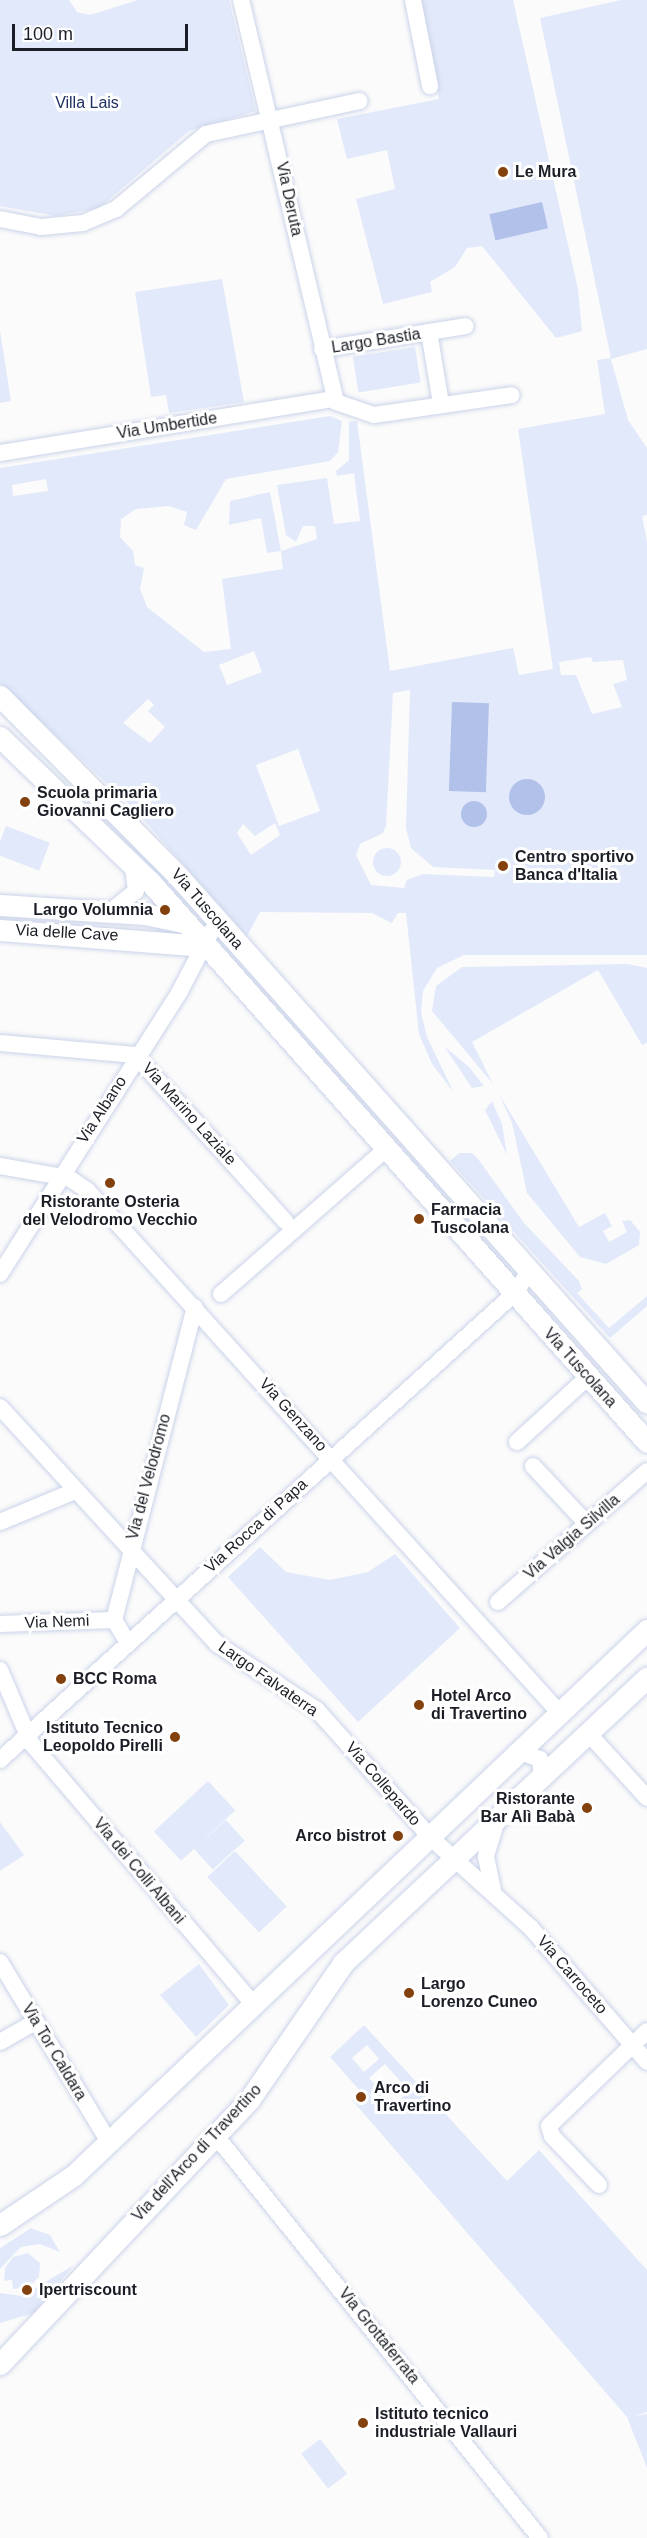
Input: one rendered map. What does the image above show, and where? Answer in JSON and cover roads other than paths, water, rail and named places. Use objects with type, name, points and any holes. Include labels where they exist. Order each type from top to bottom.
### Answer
[{"type":"main road","name":"Via Tuscolana","points":[[0,696],[112,804],[647,1402]]},
{"type":"main road","name":"Via Tuscolana","points":[[0,737],[133,865],[184,921]]},
{"type":"main road","name":"Via delle Cave","points":[[0,905],[110,912]]},
{"type":"main road","points":[[110,912],[184,921],[207,939],[246,953]]},
{"type":"main road","name":"Via delle Cave","points":[[0,930],[207,939]]},
{"type":"main road","name":"Via Tuscolana","points":[[207,939],[387,1154],[647,1442]]},
{"type":"main road","points":[[0,2224],[63,2184],[430,1837],[558,1711],[642,1639]]},
{"type":"main road","name":"Via dell'Arco di Travertino","points":[[0,2364],[216,2136],[262,2084],[338,1969],[647,1678]]},
{"type":"street","name":"Via Deruta","points":[[241,0],[271,119],[334,399]]},
{"type":"street","points":[[413,0],[430,86]]},
{"type":"street","points":[[0,219],[47,228],[89,221],[116,208],[200,137],[271,119],[360,101]]},
{"type":"street","name":"Largo Bastia","points":[[322,349],[466,326]]},
{"type":"street","name":"Largo Bastia","points":[[429,332],[441,404]]},
{"type":"street","points":[[334,399],[344,409],[367,415],[512,395]]},
{"type":"street","name":"Via Umbertide","points":[[0,453],[334,399]]},
{"type":"street","points":[[93,826],[108,823],[112,804]]},
{"type":"street","points":[[110,912],[136,891],[133,865]]},
{"type":"street","name":"Via Albano","points":[[0,1274],[137,1056],[207,939]]},
{"type":"street","name":"Via Marino Laziale","points":[[0,1043],[113,1050],[137,1056],[285,1221]]},
{"type":"street","points":[[221,1294],[387,1154],[405,1132]]},
{"type":"street","name":"Via Genzano","points":[[0,1166],[61,1176],[87,1190],[332,1458],[558,1711]]},
{"type":"street","points":[[514,1294],[529,1271]]},
{"type":"street","name":"Via Rocca di Papa","points":[[0,1760],[514,1294]]},
{"type":"street","name":"Via del Velodromo","points":[[114,1620],[129,1550],[195,1307]]},
{"type":"street","points":[[517,1442],[588,1377]]},
{"type":"street","name":"Largo Falvaterra","points":[[0,1407],[175,1600],[228,1654],[308,1702],[337,1732]]},
{"type":"street","points":[[533,1466],[587,1524]]},
{"type":"street","name":"Via Valgia Silvilla","points":[[498,1602],[647,1471]]},
{"type":"street","points":[[0,1522],[75,1491]]},
{"type":"street","points":[[114,1620],[128,1643]]},
{"type":"street","name":"Via Nemi","points":[[0,1624],[114,1620]]},
{"type":"street","name":"Via dei Colli Albani","points":[[0,1670],[26,1736],[253,2004]]},
{"type":"street","name":"Via Collepardo","points":[[337,1732],[430,1837]]},
{"type":"street","points":[[589,1734],[647,1798]]},
{"type":"street","points":[[517,1751],[540,1759],[542,1779]]},
{"type":"street","points":[[493,1891],[486,1856],[497,1821]]},
{"type":"street","points":[[430,1837],[456,1857]]},
{"type":"street","name":"Via Carroceto","points":[[456,1857],[493,1891],[647,2062]]},
{"type":"street","name":"Via Tor Caldara","points":[[0,1962],[109,2142]]},
{"type":"street","points":[[0,2042],[35,2022]]},
{"type":"street","points":[[599,2185],[549,2126],[647,2031]]},
{"type":"street","name":"Via Grottaferrata","points":[[216,2136],[540,2538]]},
{"type":"water","points":[[542,202],[548,228],[495,240],[489,214]]},
{"type":"water","points":[[452,702],[489,703],[486,792],[449,791]]},
{"type":"water","points":[[527,779],[540,784],[545,797],[540,810],[527,815],[514,810],[509,797],[514,784]]},
{"type":"water","points":[[474,801],[483,805],[487,814],[483,823],[474,827],[465,823],[461,814],[465,805]]},
{"type":"place","name":"Le Mura","points":[[503,172]]},
{"type":"place","name":"Scuola primaria Giovanni Cagliero","points":[[25,802]]},
{"type":"place","name":"Centro sportivo Banca d'Italia","points":[[503,866]]},
{"type":"place","name":"Largo Volumnia","points":[[165,910]]},
{"type":"place","name":"Ristorante Osteria del Velodromo Vecchio","points":[[110,1183]]},
{"type":"place","name":"Farmacia Tuscolana","points":[[419,1219]]},
{"type":"place","name":"BCC Roma","points":[[61,1679]]},
{"type":"place","name":"Hotel Arco di Travertino","points":[[419,1705]]},
{"type":"place","name":"Istituto Tecnico Leopoldo Pirelli","points":[[175,1737]]},
{"type":"place","name":"Ristorante Bar Alì Babà","points":[[587,1808]]},
{"type":"place","name":"Arco bistrot","points":[[398,1836]]},
{"type":"place","name":"Largo Lorenzo Cuneo","points":[[409,1993]]},
{"type":"place","name":"Arco di Travertino","points":[[361,2097]]},
{"type":"place","name":"Ipertriscount","points":[[27,2290]]},
{"type":"place","name":"Istituto tecnico industriale Vallauri","points":[[363,2423]]},
{"type":"park label","name":"Villa Lais","points":[[87,103]]}]
